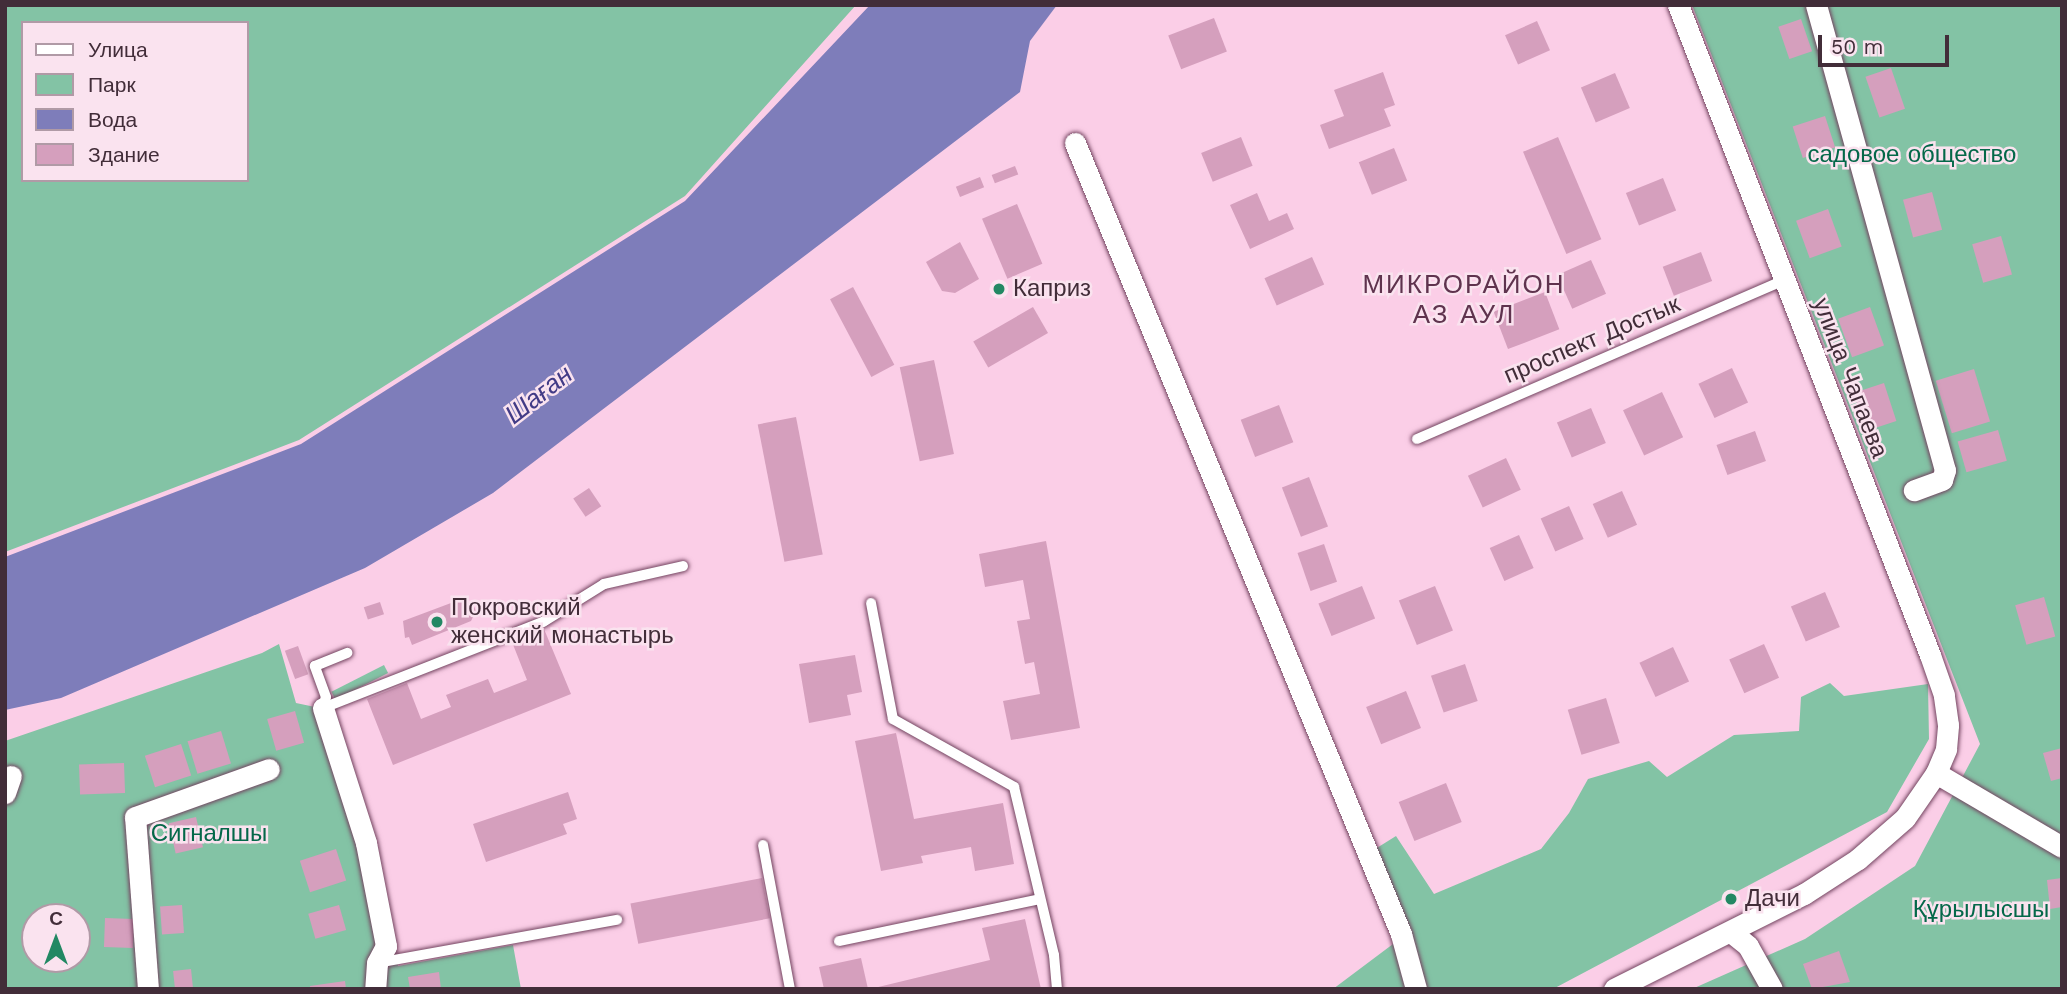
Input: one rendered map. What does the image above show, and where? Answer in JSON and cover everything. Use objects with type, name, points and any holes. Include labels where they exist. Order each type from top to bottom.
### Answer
[{"type":"street","name":"улица Чапаева","points":[[1614,989],[1731,932],[1858,859],[1905,818],[1936,773],[1946,749],[1948,725],[1944,695],[1678,5]]},
{"type":"street","points":[[1816,5],[1945,470],[1942,480],[1914,490]]},
{"type":"street","points":[[1074,143],[1401,934],[1416,989]]},
{"type":"street","points":[[323,708],[366,843],[386,946],[377,963],[375,989]]},
{"type":"street","points":[[148,989],[135,817],[269,769]]},
{"type":"street","points":[[1936,773],[2062,847]]},
{"type":"street","points":[[1731,932],[1748,946],[1772,989]]},
{"type":"lane","name":"проспект Достык","points":[[1417,439],[1784,280]]},
{"type":"lane","points":[[323,708],[543,622],[604,584],[683,566]]},
{"type":"lane","points":[[871,603],[893,719],[1014,788],[1040,899],[1057,989]]},
{"type":"lane","points":[[323,708],[326,697],[315,667],[348,653]]},
{"type":"lane","points":[[763,845],[790,989]]},
{"type":"lane","points":[[839,941],[1040,899]]},
{"type":"lane","points":[[377,963],[617,920]]},
{"type":"green space","points":[[5,5],[856,5],[685,196],[299,440],[5,552]]},
{"type":"green space","name":"садовое общество","points":[[1692,5],[2062,5],[2062,989],[1692,989],[1805,939],[1915,866],[1980,744]]},
{"type":"green space","name":"Сигналшы","points":[[279,644],[296,703],[334,711],[373,840],[398,966],[513,945],[521,989],[5,989],[5,741],[262,653]]},
{"type":"green space","points":[[384,665],[388,673],[336,700],[331,692]]},
{"type":"green space","points":[[1830,683],[1844,696],[1928,684],[1929,739],[1887,812],[1553,989],[1333,989],[1409,932],[1372,851],[1396,836],[1434,894],[1541,849],[1569,813],[1588,779],[1649,761],[1667,777],[1734,735],[1799,731],[1801,697]]},
{"type":"water","name":"Шаған","points":[[870,5],[1057,5],[1030,41],[1020,92],[493,493],[365,568],[61,698],[5,710],[5,557],[301,444],[685,201]]},
{"type":"building","points":[[1214,18],[1227,52],[1181,69],[1168,36]]},
{"type":"building","points":[[1801,19],[1812,51],[1789,59],[1778,27]]},
{"type":"building","points":[[1537,21],[1550,50],[1518,64],[1505,35]]},
{"type":"building","points":[[1891,68],[1905,109],[1879,117],[1865,77]]},
{"type":"building","points":[[1383,72],[1395,105],[1384,109],[1391,126],[1329,149],[1320,125],[1344,116],[1334,90]]},
{"type":"building","points":[[1615,73],[1630,108],[1596,122],[1581,87]]},
{"type":"building","points":[[1825,116],[1835,147],[1803,158],[1793,127]]},
{"type":"building","points":[[1241,137],[1253,166],[1213,182],[1201,153]]},
{"type":"building","points":[[1558,137],[1601,239],[1566,254],[1523,152]]},
{"type":"building","points":[[1394,148],[1407,180],[1372,195],[1359,162]]},
{"type":"building","points":[[1015,166],[1018,174],[995,183],[992,175]]},
{"type":"building","points":[[980,177],[984,187],[960,197],[956,187]]},
{"type":"building","points":[[1663,178],[1676,210],[1639,225],[1626,193]]},
{"type":"building","points":[[1932,192],[1942,230],[1913,237],[1903,200]]},
{"type":"building","points":[[1257,193],[1269,221],[1287,213],[1294,229],[1250,249],[1230,205]]},
{"type":"building","points":[[1017,204],[1042,264],[1007,279],[982,219]]},
{"type":"building","points":[[1828,209],[1842,247],[1810,258],[1796,221]]},
{"type":"building","points":[[2001,236],[2012,274],[1983,283],[1972,244]]},
{"type":"building","points":[[960,242],[979,279],[955,293],[942,291],[926,262]]},
{"type":"building","points":[[1701,252],[1712,281],[1674,296],[1663,267]]},
{"type":"building","points":[[1312,257],[1324,284],[1277,306],[1264,278]]},
{"type":"building","points":[[1591,260],[1606,294],[1572,309],[1557,275]]},
{"type":"building","points":[[853,287],[894,365],[871,377],[830,299]]},
{"type":"building","points":[[1545,292],[1559,329],[1508,349],[1494,312]]},
{"type":"building","points":[[1033,307],[1048,333],[988,367],[973,342]]},
{"type":"building","points":[[1870,307],[1884,346],[1852,357],[1838,319]]},
{"type":"building","points":[[934,360],[954,454],[920,461],[900,367]]},
{"type":"building","points":[[1732,368],[1748,402],[1715,418],[1698,384]]},
{"type":"building","points":[[1974,369],[1990,422],[1952,433],[1936,381]]},
{"type":"building","points":[[1884,383],[1896,421],[1866,431],[1854,393]]},
{"type":"building","points":[[1662,392],[1683,437],[1644,455],[1623,410]]},
{"type":"building","points":[[1279,405],[1293,442],[1255,457],[1241,420]]},
{"type":"building","points":[[1591,408],[1606,443],[1572,457],[1557,422]]},
{"type":"building","points":[[796,417],[823,554],[784,562],[758,424]]},
{"type":"building","points":[[1998,430],[2007,461],[1966,472],[1958,442]]},
{"type":"building","points":[[1755,431],[1766,461],[1727,475],[1716,445]]},
{"type":"building","points":[[1506,458],[1521,490],[1483,507],[1468,476]]},
{"type":"building","points":[[1309,477],[1328,526],[1301,537],[1282,487]]},
{"type":"building","points":[[589,488],[601,506],[586,517],[573,499]]},
{"type":"building","points":[[1622,491],[1637,525],[1608,538],[1593,504]]},
{"type":"building","points":[[1569,506],[1584,539],[1555,551],[1541,519]]},
{"type":"building","points":[[1519,535],[1534,568],[1504,581],[1490,548]]},
{"type":"building","points":[[1046,541],[1080,728],[1011,740],[1003,701],[1040,694],[1034,662],[1025,664],[1017,621],[1030,619],[1023,580],[985,587],[979,554]]},
{"type":"building","points":[[1324,544],[1337,582],[1311,591],[1298,553]]},
{"type":"building","points":[[1362,586],[1375,618],[1332,636],[1318,604]]},
{"type":"building","points":[[1435,586],[1453,631],[1417,645],[1399,601]]},
{"type":"building","points":[[1825,592],[1840,627],[1806,641],[1791,606]]},
{"type":"building","points":[[2044,597],[2055,636],[2026,645],[2015,605]]},
{"type":"building","name":"Покровский женский монастырь","points":[[459,600],[473,604],[476,611],[471,621],[412,645],[409,637],[405,638],[403,621]]},
{"type":"building","points":[[380,602],[384,614],[368,620],[364,607]]},
{"type":"building","points":[[544,629],[571,694],[393,765],[367,699],[407,683],[421,719],[451,707],[446,695],[488,679],[494,693],[527,680],[512,642]]},
{"type":"building","points":[[1764,644],[1779,678],[1744,693],[1729,659]]},
{"type":"building","points":[[298,646],[308,674],[295,679],[285,651]]},
{"type":"building","points":[[1673,647],[1689,681],[1656,697],[1639,663]]},
{"type":"building","points":[[855,655],[862,692],[847,695],[851,715],[809,723],[799,664]]},
{"type":"building","points":[[1465,664],[1478,701],[1444,713],[1431,676]]},
{"type":"building","points":[[1406,691],[1421,728],[1381,744],[1366,707]]},
{"type":"building","points":[[1606,698],[1620,743],[1581,755],[1568,710]]},
{"type":"building","points":[[295,711],[304,743],[276,751],[267,719]]},
{"type":"building","points":[[221,731],[231,764],[197,774],[188,741]]},
{"type":"building","points":[[896,733],[914,819],[1003,803],[1014,864],[975,871],[971,847],[921,856],[923,863],[881,871],[855,741]]},
{"type":"building","points":[[181,744],[191,775],[155,787],[145,756]]},
{"type":"building","points":[[2062,748],[2062,778],[2051,781],[2043,753]]},
{"type":"building","points":[[124,763],[125,793],[80,795],[79,765]]},
{"type":"building","points":[[1446,783],[1462,822],[1414,841],[1399,802]]},
{"type":"building","points":[[568,792],[577,819],[563,824],[567,834],[486,862],[473,824]]},
{"type":"building","points":[[196,817],[203,847],[176,854],[169,823]]},
{"type":"building","points":[[336,849],[346,880],[310,892],[300,861]]},
{"type":"building","points":[[762,878],[770,918],[638,944],[630,904]]},
{"type":"building","points":[[2062,878],[2062,907],[2050,909],[2047,880]]},
{"type":"building","points":[[182,905],[184,933],[162,934],[160,907]]},
{"type":"building","points":[[339,905],[346,930],[315,939],[308,914]]},
{"type":"building","points":[[105,918],[134,919],[133,948],[104,947]]},
{"type":"building","points":[[1025,919],[1041,989],[870,989],[990,960],[982,928]]},
{"type":"building","points":[[1839,951],[1850,982],[1812,989],[1803,964]]},
{"type":"building","points":[[861,958],[868,989],[824,989],[819,967]]},
{"type":"building","points":[[191,969],[193,989],[175,989],[173,971]]},
{"type":"building","points":[[439,972],[441,989],[410,989],[408,977]]},
{"type":"building","points":[[345,981],[346,989],[310,989],[310,986]]},
{"type":"place","name":"Каприз","points":[[999,289]]},
{"type":"place","name":"Покровский женский монастырь","points":[[437,622]]},
{"type":"place","name":"Дачи","points":[[1731,899]]},
{"type":"district","name":"МИКРОРАЙОН АЗ АУЛ","points":[[1464,300]]},
{"type":"park label","name":"Құрылысшы","points":[[1981,910]]}]
